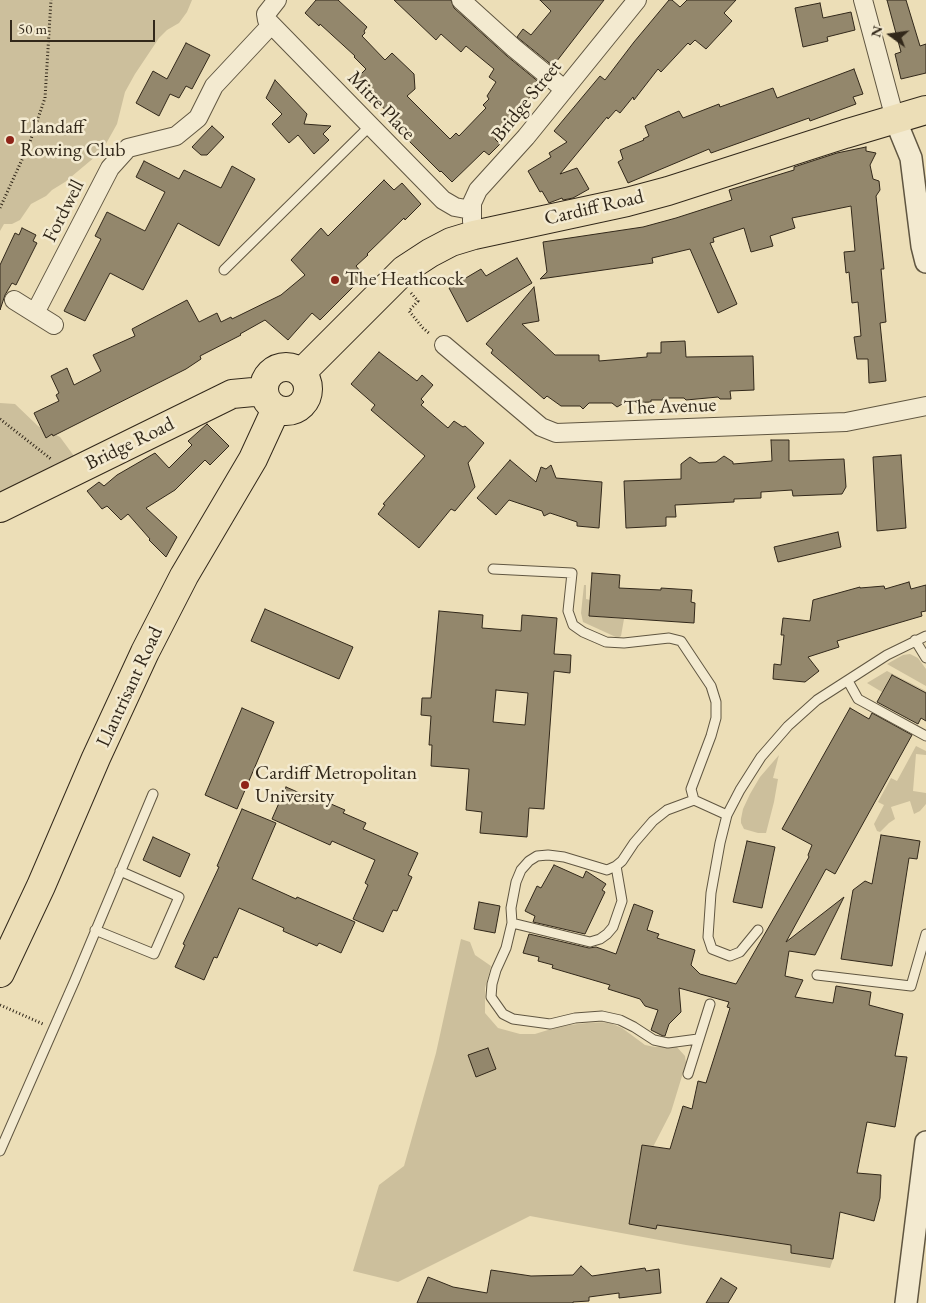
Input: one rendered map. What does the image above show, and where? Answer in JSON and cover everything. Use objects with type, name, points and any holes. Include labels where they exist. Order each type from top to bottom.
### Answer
[{"type":"main road","name":"Cardiff Road","points":[[301,373],[404,270],[451,242],[473,222],[627,202],[926,110]]},
{"type":"main road","points":[[286,366],[293,368],[301,373],[308,383],[307,398],[297,409],[283,412],[270,400],[267,377],[279,368],[286,366]]},
{"type":"main road","name":"Bridge Road","points":[[0,508],[232,394],[270,400]]},
{"type":"main road","name":"Llantrisant Road","points":[[0,973],[41,886],[96,758],[145,652],[184,576],[253,459],[270,400]]},
{"type":"street","name":"Fordwell","points":[[35,313],[110,168],[128,148],[176,136],[198,118],[214,86],[269,23],[266,14],[277,0]]},
{"type":"street","points":[[461,0],[514,48],[564,89]]},
{"type":"street","name":"Bridge Street","points":[[473,222],[472,202],[478,190],[506,160],[637,0]]},
{"type":"street","points":[[863,0],[895,119],[911,158],[922,246],[926,262]]},
{"type":"street","name":"Mitre Place","points":[[269,23],[443,200],[473,222]]},
{"type":"street","points":[[14,300],[54,324]]},
{"type":"street","name":"The Avenue","points":[[444,345],[541,427],[556,433],[846,422],[926,406]]},
{"type":"street","points":[[906,1303],[922,1206],[926,1142]]},
{"type":"lane","points":[[224,270],[370,126]]},
{"type":"lane","points":[[493,569],[572,573],[568,611],[573,625],[583,632],[606,642],[624,643],[669,638],[681,641],[711,686],[716,702],[716,718],[711,736],[691,789],[694,800]]},
{"type":"lane","points":[[758,930],[740,952],[730,956],[712,949],[708,937],[711,893],[727,815],[740,790],[761,757],[788,726],[817,700],[887,656],[926,636]]},
{"type":"lane","points":[[915,640],[926,658]]},
{"type":"lane","points":[[848,681],[858,699],[926,736]]},
{"type":"lane","points":[[0,1151],[153,794]]},
{"type":"lane","points":[[698,1039],[668,1043],[654,1040],[620,1020],[602,1016],[575,1018],[550,1024],[513,1019],[503,1014],[491,997],[492,984],[506,948],[512,923],[511,908],[516,882],[521,870],[536,856],[564,857],[607,870],[616,866],[653,822],[667,810],[694,800],[727,815]]},
{"type":"lane","points":[[512,923],[590,942],[600,939],[613,927],[622,900],[616,866]]},
{"type":"lane","points":[[96,930],[154,954],[179,897],[120,871]]},
{"type":"lane","points":[[817,975],[911,986],[926,934]]},
{"type":"lane","points":[[688,1074],[710,1004]]},
{"type":"path","points":[[0,208],[30,142],[45,98],[51,0]]},
{"type":"path","points":[[409,311],[423,328]]},
{"type":"path","points":[[0,419],[59,465]]},
{"type":"path","points":[[0,1006],[53,1029]]},
{"type":"shaded area","points":[[0,0],[192,0],[187,12],[179,23],[167,30],[159,38],[135,74],[125,92],[117,124],[102,151],[65,182],[31,204],[20,220],[12,224],[4,224],[0,231]]},
{"type":"shaded area","points":[[0,403],[15,404],[38,426],[60,437],[74,456],[71,466],[0,499]]},
{"type":"shaded area","points":[[584,585],[586,585],[586,599],[590,600],[589,616],[624,619],[621,636],[618,638],[583,622],[581,613]]},
{"type":"shaded area","points":[[910,654],[918,658],[926,669],[926,686],[887,664],[903,655]]},
{"type":"shaded area","points":[[887,671],[926,691],[926,693],[892,675],[882,692],[867,683]]},
{"type":"shaded area","points":[[916,746],[926,751],[926,755],[916,754],[913,791],[926,793],[926,804],[920,811],[914,814],[910,801],[891,807],[895,819],[880,832],[877,831],[874,824],[884,805],[878,802],[891,778],[897,781]]},
{"type":"shaded area","points":[[779,755],[773,778],[778,779],[766,833],[744,829],[741,819],[743,809],[750,794],[760,777]]},
{"type":"shaded area","points":[[461,939],[470,942],[475,955],[491,966],[485,988],[485,1013],[498,1028],[520,1034],[535,1034],[561,1026],[608,1022],[622,1028],[645,1045],[655,1047],[676,1046],[685,1056],[686,1063],[671,1112],[653,1147],[642,1145],[629,1224],[656,1229],[657,1225],[791,1245],[791,1253],[833,1259],[830,1268],[686,1245],[530,1216],[398,1282],[353,1271],[379,1185],[404,1166],[436,1053]]},
{"type":"building","points":[[316,0],[338,0],[367,27],[362,36],[385,60],[392,53],[414,74],[415,89],[407,96],[450,139],[456,133],[459,136],[486,108],[483,105],[489,99],[487,96],[496,82],[489,77],[494,69],[466,46],[461,52],[441,34],[436,40],[394,0],[451,0],[454,8],[540,83],[510,124],[495,139],[500,144],[489,155],[484,151],[452,182],[398,130],[402,126],[364,89],[358,88],[358,77],[366,69],[355,56],[305,13]]},
{"type":"building","points":[[540,0],[604,0],[553,66],[517,37],[523,29],[531,35],[551,11]]},
{"type":"building","points":[[669,0],[672,0],[680,7],[687,0],[736,0],[724,13],[732,21],[706,49],[695,40],[690,45],[688,43],[661,72],[658,69],[634,100],[633,97],[620,113],[616,110],[608,119],[607,117],[560,174],[577,168],[589,189],[573,198],[563,200],[562,198],[549,203],[528,171],[551,157],[549,153],[567,142],[554,131],[600,76],[605,80]]},
{"type":"building","points":[[887,0],[906,0],[920,46],[926,44],[926,73],[901,79],[895,54],[901,52]]},
{"type":"building","points":[[820,3],[823,18],[851,12],[855,30],[827,37],[828,41],[803,47],[795,8]]},
{"type":"building","points":[[186,43],[210,55],[192,89],[186,86],[179,98],[170,94],[159,116],[136,103],[153,71],[167,79]]},
{"type":"building","points":[[854,69],[863,94],[853,97],[856,104],[810,121],[809,118],[711,153],[709,149],[628,183],[618,162],[623,159],[620,150],[649,136],[645,126],[679,111],[683,118],[719,104],[720,107],[773,88],[777,98]]},
{"type":"building","points":[[275,80],[307,114],[304,124],[331,126],[323,134],[329,140],[314,154],[298,135],[289,143],[272,124],[282,114],[266,98]]},
{"type":"building","points":[[212,126],[224,137],[207,155],[201,155],[192,147]]},
{"type":"building","points":[[866,147],[866,151],[876,153],[870,165],[873,179],[879,181],[880,190],[876,196],[884,269],[881,269],[886,322],[880,323],[886,381],[869,383],[868,359],[857,359],[854,337],[861,336],[858,302],[852,303],[849,272],[846,273],[844,252],[855,251],[851,206],[792,218],[795,228],[770,236],[773,246],[751,252],[744,228],[713,238],[714,242],[710,243],[737,304],[718,313],[690,249],[652,258],[653,263],[540,279],[547,272],[543,242],[643,227],[676,218],[732,200],[729,190],[794,170],[794,167],[837,153]]},
{"type":"building","points":[[144,161],[179,179],[184,170],[221,188],[232,166],[255,179],[219,246],[178,223],[143,290],[110,273],[85,321],[64,311],[101,239],[95,236],[107,212],[145,231],[165,192],[136,177]]},
{"type":"building","points":[[384,180],[394,190],[402,183],[421,204],[405,220],[404,218],[356,266],[364,276],[320,320],[312,313],[288,340],[265,320],[200,356],[201,359],[186,369],[46,438],[34,413],[59,401],[56,395],[59,393],[51,376],[67,368],[74,385],[101,371],[93,355],[135,336],[132,329],[187,300],[199,322],[217,313],[221,322],[231,317],[232,319],[281,295],[305,275],[291,260],[321,228],[328,236]]},
{"type":"building","points":[[22,228],[36,235],[33,241],[37,243],[16,285],[12,283],[5,295],[0,310],[0,265],[15,233],[19,235]]},
{"type":"building","points":[[517,258],[532,283],[467,322],[449,288],[481,269],[486,276]]},
{"type":"building","points":[[534,287],[539,321],[522,324],[555,355],[599,355],[599,361],[647,357],[647,353],[661,353],[661,342],[685,341],[686,357],[753,356],[754,390],[730,391],[731,399],[720,399],[718,397],[686,400],[684,398],[663,398],[663,400],[651,400],[651,402],[624,403],[617,407],[612,403],[589,403],[583,409],[580,406],[561,406],[547,396],[544,399],[491,353],[493,350],[486,344]]},
{"type":"building","points":[[379,352],[417,381],[422,375],[433,385],[421,399],[424,402],[421,405],[448,428],[454,421],[463,427],[465,426],[484,443],[468,463],[475,487],[455,511],[451,509],[419,548],[378,514],[385,505],[383,504],[425,456],[371,410],[375,405],[351,384]]},
{"type":"building","points":[[207,424],[229,446],[210,465],[205,460],[175,490],[146,508],[177,537],[166,557],[128,514],[121,520],[107,506],[102,509],[87,491],[99,482],[104,486],[117,475],[155,453],[169,468],[192,445],[188,441]]},
{"type":"building","points":[[771,440],[789,440],[789,461],[844,459],[846,487],[842,494],[793,496],[792,490],[761,492],[761,498],[734,499],[734,502],[675,505],[676,517],[666,517],[666,526],[626,528],[624,481],[681,479],[681,464],[690,457],[699,463],[716,462],[724,456],[733,464],[772,461]]},
{"type":"building","points":[[901,455],[906,528],[877,531],[873,457]]},
{"type":"building","points":[[510,460],[536,482],[541,467],[546,469],[551,465],[556,478],[602,482],[599,528],[577,526],[577,522],[550,513],[544,516],[542,511],[509,500],[496,515],[477,498]]},
{"type":"building","points":[[838,532],[841,547],[778,562],[774,547]]},
{"type":"building","points":[[592,573],[620,575],[619,588],[692,590],[691,602],[695,603],[694,623],[589,616]]},
{"type":"building","points":[[909,582],[911,589],[926,585],[926,611],[921,612],[922,616],[837,641],[839,647],[808,657],[819,671],[805,682],[773,679],[774,664],[781,665],[784,635],[781,635],[783,618],[810,621],[813,600],[860,587],[884,586],[885,589]]},
{"type":"building","points":[[265,609],[353,647],[339,679],[251,641]]},
{"type":"building","points":[[439,611],[483,615],[482,628],[521,631],[522,615],[557,618],[554,654],[571,655],[570,673],[554,671],[544,809],[529,808],[527,837],[480,833],[482,812],[466,810],[469,769],[431,766],[432,745],[429,745],[431,716],[421,715],[422,698],[431,698]],"holes":[[[496,690],[528,693],[525,725],[493,722]]]},
{"type":"building","points":[[892,675],[926,693],[926,721],[921,718],[918,724],[877,702]]},
{"type":"building","points":[[242,708],[274,722],[237,809],[205,795]]},
{"type":"building","points":[[850,708],[869,719],[872,713],[912,735],[835,874],[826,869],[786,942],[844,897],[815,955],[789,951],[785,976],[803,980],[795,997],[833,1003],[836,986],[871,992],[869,1005],[903,1014],[895,1056],[907,1057],[895,1127],[867,1122],[857,1173],[881,1175],[880,1198],[874,1221],[840,1212],[833,1259],[791,1253],[791,1245],[657,1225],[656,1229],[629,1224],[642,1145],[670,1149],[683,1106],[692,1109],[698,1081],[706,1083],[730,1008],[727,1007],[729,1002],[679,988],[681,1012],[669,1024],[665,1036],[663,1036],[651,1030],[658,1010],[645,1006],[640,999],[608,989],[610,985],[552,968],[553,965],[538,961],[539,957],[523,953],[529,934],[589,948],[596,947],[616,954],[634,904],[653,911],[647,930],[659,934],[657,938],[695,950],[691,965],[700,974],[736,984],[809,857],[812,845],[782,829]]},
{"type":"building","points":[[286,787],[345,810],[343,813],[366,823],[363,829],[418,853],[408,875],[412,877],[397,911],[393,910],[383,932],[353,919],[368,885],[365,883],[375,860],[332,841],[330,845],[272,819]]},
{"type":"building","points":[[242,809],[276,823],[252,879],[296,899],[297,897],[355,922],[341,953],[319,943],[317,946],[283,931],[284,928],[239,908],[217,958],[214,957],[204,980],[175,967],[185,945],[183,944],[219,867],[217,866]]},
{"type":"building","points":[[881,835],[920,841],[917,859],[909,858],[892,966],[841,959],[853,890],[865,881],[872,884]]},
{"type":"building","points":[[153,837],[190,854],[180,877],[143,860]]},
{"type":"building","points":[[747,841],[775,847],[762,908],[733,902]]},
{"type":"building","points":[[554,865],[583,878],[586,871],[606,884],[602,890],[605,892],[585,934],[533,922],[535,916],[525,911],[537,886],[541,888]]},
{"type":"building","points":[[479,902],[500,906],[495,933],[474,929]]},
{"type":"building","points":[[488,1048],[496,1069],[476,1077],[468,1055]]},
{"type":"building","points":[[581,1266],[592,1276],[645,1268],[646,1271],[659,1269],[661,1293],[619,1298],[619,1293],[589,1297],[589,1301],[573,1303],[417,1303],[428,1277],[453,1287],[487,1293],[491,1270],[531,1276],[573,1275]]},
{"type":"building","points":[[721,1278],[737,1288],[728,1303],[706,1303]]},
{"type":"place","name":"Llandaff Rowing Club","points":[[10,140]]},
{"type":"place","name":"The Heathcock","points":[[335,280]]},
{"type":"place","name":"Cardiff Metropolitan University","points":[[245,785]]}]
